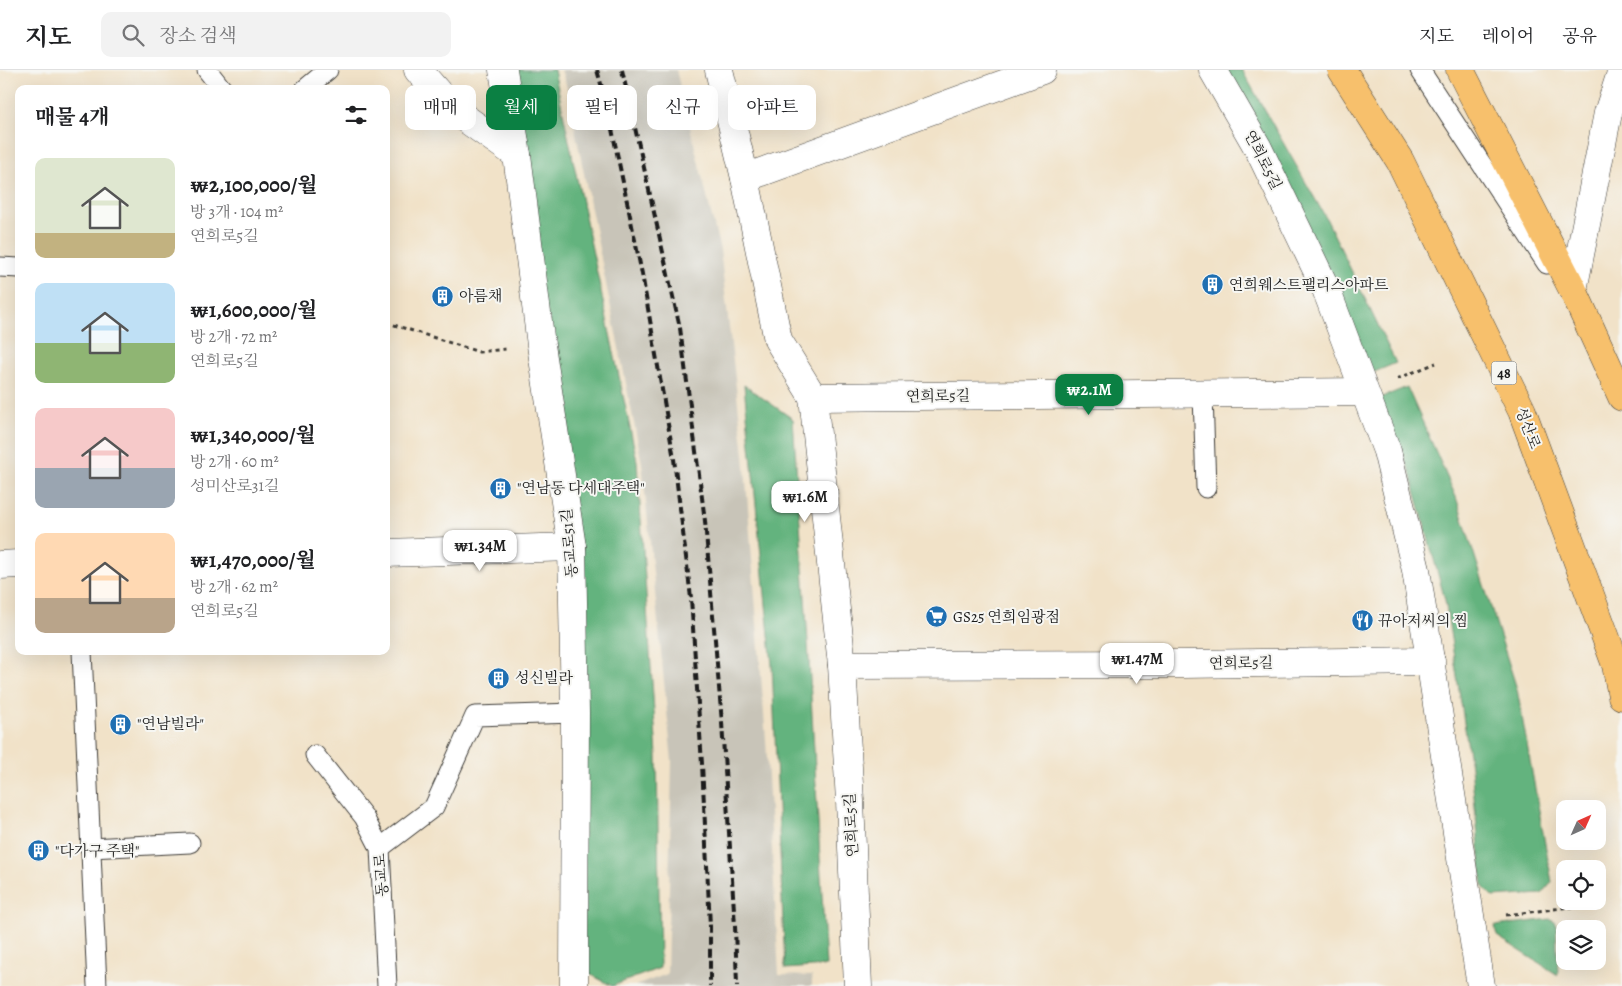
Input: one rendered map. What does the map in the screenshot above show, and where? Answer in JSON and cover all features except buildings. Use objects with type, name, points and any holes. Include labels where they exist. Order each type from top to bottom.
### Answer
[{"type":"main road","name":"성산로","points":[[1342,70],[1400,160],[1522,411],[1616,665],[1622,696]]},
{"type":"main road","points":[[1460,70],[1573,290],[1620,387]]},
{"type":"street","points":[[418,70],[452,109],[517,155]]},
{"type":"street","name":"동교로51길","points":[[503,70],[517,155],[541,345],[572,548],[575,713],[574,986]]},
{"type":"street","name":"연희로5길","points":[[719,70],[745,178],[778,340],[813,397],[842,665],[858,986]]},
{"type":"street","points":[[745,178],[1042,70]]},
{"type":"street","name":"연희로5길","points":[[1214,70],[1258,148],[1326,289],[1387,451],[1416,570],[1481,986]]},
{"type":"street","points":[[1573,290],[1608,113],[1622,70]]},
{"type":"street","name":"연희로5길","points":[[813,397],[1364,392]]},
{"type":"street","points":[[390,554],[572,548]]},
{"type":"street","points":[[0,565],[15,564]]},
{"type":"street","name":"연희로5길","points":[[842,665],[1431,661]]},
{"type":"lane","points":[[207,70],[219,85]]},
{"type":"lane","points":[[310,85],[328,70]]},
{"type":"lane","points":[[1420,70],[1593,334]]},
{"type":"lane","points":[[0,267],[15,268]]},
{"type":"lane","points":[[1202,394],[1206,488]]},
{"type":"lane","points":[[82,655],[97,986]]},
{"type":"lane","points":[[380,848],[434,807],[475,716],[575,713]]},
{"type":"lane","name":"동교로","points":[[315,755],[364,817],[380,848],[387,986]]},
{"type":"lane","points":[[90,848],[190,843]]},
{"type":"path","points":[[390,324],[479,352],[541,345]]},
{"type":"path","points":[[1471,919],[1556,909]]},
{"type":"shaded area","points":[[561,70],[676,70],[680,85],[647,85],[647,130],[691,130],[720,250],[744,455],[766,740],[779,975],[812,976],[812,986],[635,986],[667,974],[672,761],[642,463],[575,130],[637,130],[637,85],[567,85],[567,89]]},
{"type":"green space","points":[[495,70],[554,70],[637,461],[657,755],[660,968],[612,986],[575,966],[575,694],[545,321],[507,130],[557,130],[557,85],[498,85]]},
{"type":"green space","points":[[1224,70],[1242,70],[1326,218],[1396,363],[1372,373]]},
{"type":"green space","points":[[744,385],[793,419],[808,642],[826,966],[785,969],[772,665]]},
{"type":"green space","points":[[1407,387],[1456,497],[1517,689],[1552,882],[1542,894],[1493,897],[1483,887],[1471,767],[1445,600],[1410,472],[1380,398]]},
{"type":"green space","points":[[1550,919],[1556,923],[1556,970],[1558,970],[1558,975],[1497,936],[1495,926]]},
{"type":"railway","points":[[597,70],[607,105],[642,274],[674,459],[691,598],[710,926],[710,986]]},
{"type":"railway","points":[[622,70],[680,328],[705,521],[722,723],[737,986]]},
{"type":"place","name":"연희웨스트팰리스아파트","points":[[1213,285]]},
{"type":"place","name":"아름채","points":[[443,296]]},
{"type":"place","name":"\"연남동 다세대주택\"","points":[[501,488]]},
{"type":"place","name":"GS25 연희임광점","points":[[937,617]]},
{"type":"place","name":"뀨아저씨의 찜","points":[[1362,621]]},
{"type":"place","name":"성신빌라","points":[[499,678]]},
{"type":"place","name":"\"연남빌라\"","points":[[121,724]]},
{"type":"place","name":"\"다가구 주택\"","points":[[39,851]]}]
